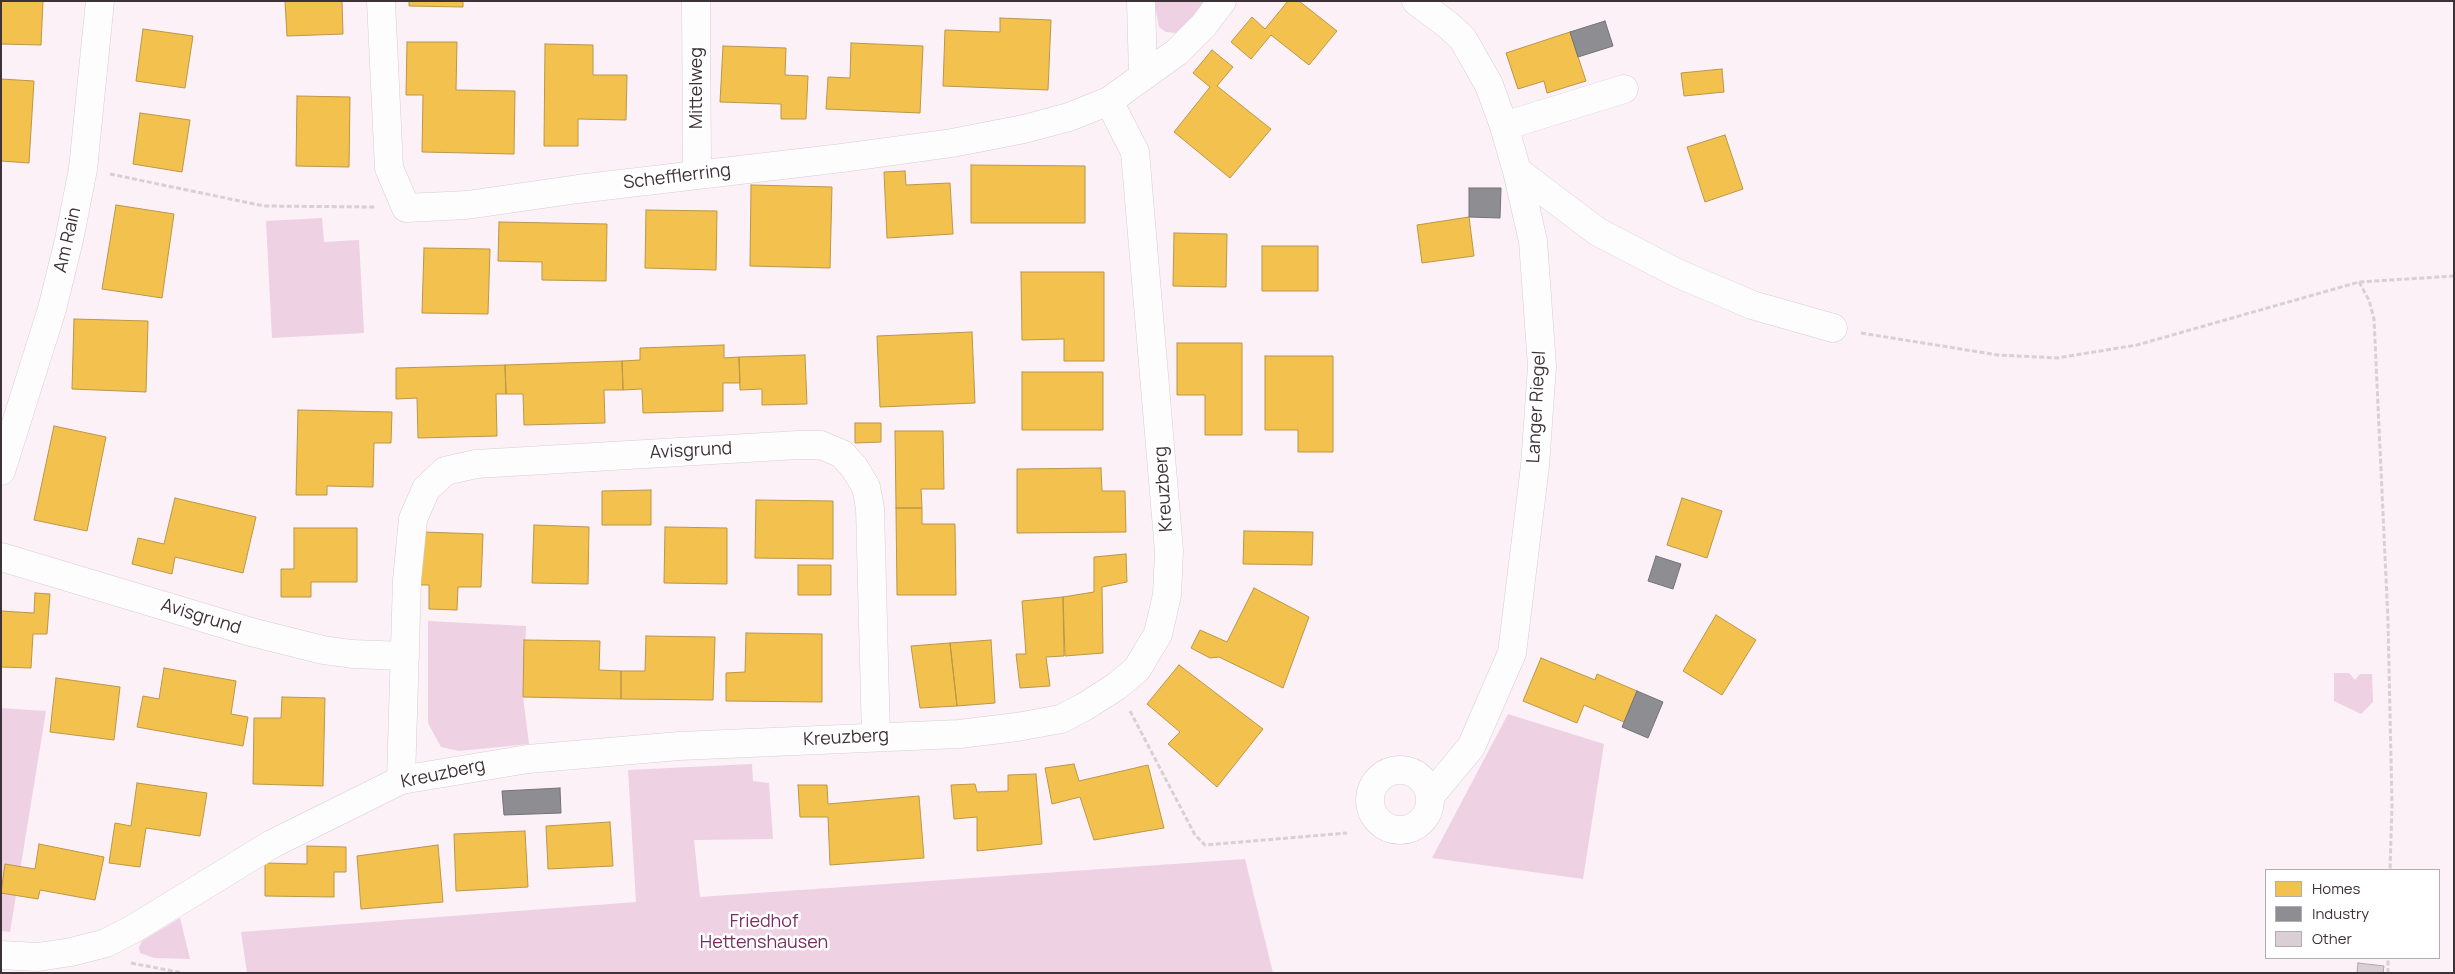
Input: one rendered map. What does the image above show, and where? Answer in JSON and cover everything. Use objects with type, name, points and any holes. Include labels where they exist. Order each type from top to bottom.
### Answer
[{"type":"street","name":"Am Rain","points":[[1,471],[52,309],[69,240],[83,169],[100,1]]},
{"type":"street","points":[[381,1],[389,168],[406,208]]},
{"type":"street","name":"Mittelweg","points":[[696,1],[697,174]]},
{"type":"street","points":[[1141,1],[1143,75]]},
{"type":"street","name":"Schefflerring","points":[[406,208],[467,206],[697,174],[952,142],[1024,129],[1068,117],[1109,101],[1177,52],[1203,26],[1222,1]]},
{"type":"street","name":"Langer Riegel","points":[[1416,1],[1463,39],[1489,85],[1504,126],[1517,171],[1533,241],[1542,366],[1534,466],[1512,653],[1471,747],[1430,795]]},
{"type":"street","points":[[1504,126],[1624,89]]},
{"type":"street","name":"Kreuzberg","points":[[1,955],[38,957],[71,952],[106,942],[133,928],[272,844],[401,780],[465,768],[537,758],[679,746],[959,734],[1017,727],[1061,719],[1117,686],[1137,669],[1158,634],[1167,595],[1168,551],[1135,152],[1109,101]]},
{"type":"street","points":[[1517,171],[1598,232],[1677,273],[1752,305],[1833,328]]},
{"type":"street","name":"Avisgrund","points":[[401,780],[407,580],[413,519],[426,488],[444,471],[476,464],[821,446],[842,454],[854,467],[866,487],[870,508],[876,737]]},
{"type":"street","name":"Avisgrund","points":[[1,557],[251,632],[323,650],[352,654],[406,656]]},
{"type":"path","points":[[83,169],[264,206],[406,208]]},
{"type":"path","points":[[1833,328],[1998,355],[2057,358],[2137,345],[2359,282],[2454,276]]},
{"type":"path","points":[[2359,282],[2369,300],[2374,319],[2388,621],[2392,805],[2390,869]]},
{"type":"path","points":[[1117,686],[1195,835],[1205,845],[1347,833]]},
{"type":"path","points":[[2388,959],[2388,973]]},
{"type":"green space","points":[[1154,1],[1205,1],[1193,19],[1177,33],[1166,32],[1159,27]]},
{"type":"green space","points":[[322,218],[324,242],[359,240],[364,333],[272,338],[266,221]]},
{"type":"green space","points":[[428,621],[526,626],[523,697],[529,744],[459,751],[441,747],[428,723]]},
{"type":"green space","points":[[2334,673],[2349,673],[2355,680],[2360,674],[2372,674],[2373,702],[2361,714],[2334,701]]},
{"type":"green space","points":[[1,708],[46,711],[10,932],[1,931]]},
{"type":"green space","points":[[1508,714],[1604,744],[1583,879],[1432,858]]},
{"type":"green space","name":"Friedhof Hettenshausen","points":[[752,764],[753,781],[769,783],[773,839],[694,840],[700,897],[1245,859],[1273,973],[247,973],[241,932],[636,902],[628,770]]},
{"type":"green space","points":[[180,918],[190,959],[154,958],[140,953],[139,947],[142,941]]},
{"type":"building: Homes","points":[[1,1],[43,1],[41,45],[1,44]]},
{"type":"building: Homes","points":[[285,1],[342,1],[343,34],[287,36]]},
{"type":"building: Homes","points":[[409,1],[463,1],[463,7],[409,6]]},
{"type":"building: Homes","points":[[1288,1],[1299,1],[1337,31],[1309,65],[1271,35],[1251,59],[1231,42],[1252,17],[1265,29]]},
{"type":"building: Homes","points":[[1000,18],[1051,20],[1048,90],[943,86],[945,30],[1000,32]]},
{"type":"building: Homes","points":[[143,29],[193,36],[185,88],[136,81]]},
{"type":"building: Homes","points":[[1570,32],[1586,81],[1547,93],[1544,81],[1518,89],[1506,53]]},
{"type":"building: Homes","points":[[407,42],[457,42],[456,90],[515,91],[514,154],[422,152],[423,95],[406,95]]},
{"type":"building: Homes","points":[[851,43],[923,46],[920,113],[826,109],[828,77],[850,78]]},
{"type":"building: Homes","points":[[545,44],[593,45],[593,75],[627,75],[626,120],[578,119],[578,146],[544,146]]},
{"type":"building: Homes","points":[[723,46],[786,48],[785,75],[808,76],[806,119],[781,119],[781,104],[720,102]]},
{"type":"building: Homes","points":[[1212,50],[1233,67],[1217,86],[1271,129],[1230,178],[1174,132],[1210,87],[1193,73]]},
{"type":"building: Homes","points":[[1722,69],[1724,92],[1684,96],[1681,73]]},
{"type":"building: Homes","points":[[1,79],[34,81],[29,163],[1,161]]},
{"type":"building: Homes","points":[[297,96],[350,97],[349,167],[296,166]]},
{"type":"building: Homes","points":[[140,113],[190,120],[182,172],[133,164]]},
{"type":"building: Homes","points":[[1725,135],[1743,189],[1705,202],[1687,147]]},
{"type":"building: Homes","points":[[971,165],[1085,166],[1085,223],[971,223]]},
{"type":"building: Homes","points":[[905,171],[906,185],[950,183],[953,234],[887,238],[884,172]]},
{"type":"building: Homes","points":[[751,185],[832,187],[830,268],[750,266]]},
{"type":"building: Homes","points":[[116,205],[174,214],[162,298],[102,289]]},
{"type":"building: Homes","points":[[646,210],[717,211],[716,270],[645,268]]},
{"type":"building: Homes","points":[[1469,217],[1474,256],[1422,263],[1417,225]]},
{"type":"building: Homes","points":[[499,222],[607,224],[606,281],[542,280],[542,262],[498,261]]},
{"type":"building: Homes","points":[[1174,233],[1227,234],[1226,287],[1173,286]]},
{"type":"building: Homes","points":[[1262,246],[1318,246],[1318,291],[1262,291]]},
{"type":"building: Homes","points":[[424,248],[490,249],[488,314],[422,313]]},
{"type":"building: Homes","points":[[1021,272],[1104,272],[1104,361],[1064,361],[1064,339],[1022,340]]},
{"type":"building: Homes","points":[[74,319],[148,321],[146,392],[72,389]]},
{"type":"building: Homes","points":[[972,332],[975,403],[880,407],[877,336]]},
{"type":"building: Homes","points":[[1177,343],[1242,343],[1242,435],[1205,435],[1205,395],[1177,395]]},
{"type":"building: Homes","points":[[724,345],[724,358],[739,357],[740,383],[723,383],[723,411],[643,413],[642,389],[623,390],[622,361],[640,360],[640,348]]},
{"type":"building: Homes","points":[[805,355],[807,404],[762,405],[762,389],[740,390],[739,357]]},
{"type":"building: Homes","points":[[1265,356],[1333,356],[1333,452],[1298,452],[1298,430],[1265,430]]},
{"type":"building: Homes","points":[[622,361],[623,390],[604,390],[605,423],[524,425],[523,394],[506,394],[505,365]]},
{"type":"building: Homes","points":[[505,365],[506,394],[496,394],[497,436],[418,438],[417,398],[396,399],[396,368]]},
{"type":"building: Homes","points":[[1022,372],[1103,372],[1103,430],[1022,430]]},
{"type":"building: Homes","points":[[298,410],[392,412],[391,443],[374,443],[373,487],[327,486],[327,495],[296,495]]},
{"type":"building: Homes","points":[[855,423],[881,423],[881,442],[855,443]]},
{"type":"building: Homes","points":[[54,426],[106,437],[87,531],[34,520]]},
{"type":"building: Homes","points":[[895,431],[943,431],[944,489],[921,489],[922,508],[896,508]]},
{"type":"building: Homes","points":[[1101,468],[1102,491],[1125,491],[1126,532],[1017,533],[1017,469]]},
{"type":"building: Homes","points":[[651,490],[651,525],[602,525],[602,491]]},
{"type":"building: Homes","points":[[175,498],[256,517],[243,573],[175,557],[172,574],[132,564],[138,538],[164,544]]},
{"type":"building: Homes","points":[[1682,498],[1722,511],[1707,558],[1667,545]]},
{"type":"building: Homes","points":[[756,500],[833,501],[833,559],[755,558]]},
{"type":"building: Homes","points":[[896,508],[922,508],[922,524],[955,524],[956,595],[897,595]]},
{"type":"building: Homes","points":[[534,525],[589,527],[588,584],[532,583]]},
{"type":"building: Homes","points":[[665,527],[727,528],[727,584],[664,583]]},
{"type":"building: Homes","points":[[294,528],[357,528],[357,582],[311,582],[311,597],[281,597],[281,569],[294,569]]},
{"type":"building: Homes","points":[[1244,531],[1313,532],[1312,565],[1243,564]]},
{"type":"building: Homes","points":[[422,532],[483,534],[481,587],[458,587],[457,610],[429,609],[429,585],[420,585]]},
{"type":"building: Homes","points":[[1126,554],[1127,582],[1102,587],[1103,653],[1065,656],[1063,597],[1094,592],[1094,557]]},
{"type":"building: Homes","points":[[798,565],[831,565],[831,595],[798,595]]},
{"type":"building: Homes","points":[[1254,588],[1309,617],[1283,688],[1219,657],[1210,658],[1191,648],[1200,630],[1227,642]]},
{"type":"building: Homes","points":[[35,593],[50,594],[47,634],[33,634],[31,668],[1,667],[1,611],[34,613]]},
{"type":"building: Homes","points":[[1063,597],[1064,656],[1046,657],[1050,686],[1020,688],[1016,654],[1026,654],[1022,601]]},
{"type":"building: Homes","points":[[1716,615],[1756,640],[1722,695],[1683,671]]},
{"type":"building: Homes","points":[[746,633],[822,634],[822,702],[726,701],[726,673],[745,672]]},
{"type":"building: Homes","points":[[646,636],[715,637],[713,700],[621,699],[621,671],[645,671]]},
{"type":"building: Homes","points":[[524,640],[600,641],[599,670],[621,671],[621,699],[523,697]]},
{"type":"building: Homes","points":[[991,640],[995,703],[957,706],[950,643]]},
{"type":"building: Homes","points":[[950,643],[957,706],[920,708],[911,646]]},
{"type":"building: Homes","points":[[1541,658],[1595,680],[1597,674],[1637,691],[1624,722],[1584,705],[1577,723],[1523,701]]},
{"type":"building: Homes","points":[[1179,665],[1263,729],[1217,787],[1168,744],[1180,732],[1147,704]]},
{"type":"building: Homes","points":[[164,668],[236,681],[231,714],[248,717],[243,746],[137,727],[143,696],[159,699]]},
{"type":"building: Homes","points":[[56,678],[120,687],[114,740],[50,732]]},
{"type":"building: Homes","points":[[282,697],[325,698],[323,786],[253,784],[254,718],[281,718]]},
{"type":"building: Homes","points":[[1074,764],[1079,781],[1148,765],[1164,828],[1094,840],[1080,797],[1052,804],[1045,768]]},
{"type":"building: Homes","points":[[1036,774],[1042,844],[977,851],[977,817],[954,819],[951,785],[975,784],[977,792],[1008,791],[1008,775]]},
{"type":"building: Homes","points":[[137,783],[207,793],[200,836],[146,828],[140,867],[109,863],[115,823],[131,826]]},
{"type":"building: Homes","points":[[798,785],[827,785],[828,804],[919,796],[924,858],[830,865],[828,817],[800,817]]},
{"type":"building: Homes","points":[[610,822],[613,866],[548,869],[546,826]]},
{"type":"building: Homes","points":[[525,831],[528,887],[456,891],[454,834]]},
{"type":"building: Homes","points":[[39,844],[104,857],[95,900],[40,890],[38,899],[1,893],[5,864],[35,869]]},
{"type":"building: Homes","points":[[438,845],[443,902],[361,909],[357,856]]},
{"type":"building: Homes","points":[[307,846],[346,847],[346,872],[334,872],[334,897],[265,896],[265,863],[307,864]]},
{"type":"building: Industry","points":[[1605,21],[1613,46],[1578,57],[1570,32]]},
{"type":"building: Industry","points":[[1469,188],[1501,188],[1500,218],[1469,217]]},
{"type":"building: Industry","points":[[1656,556],[1681,564],[1673,589],[1648,581]]},
{"type":"building: Industry","points":[[1637,691],[1663,702],[1648,738],[1622,727]]},
{"type":"building: Industry","points":[[560,788],[561,813],[504,815],[502,791]]},
{"type":"building: Other","points":[[2358,963],[2384,966],[2383,973],[2357,973]]}]
